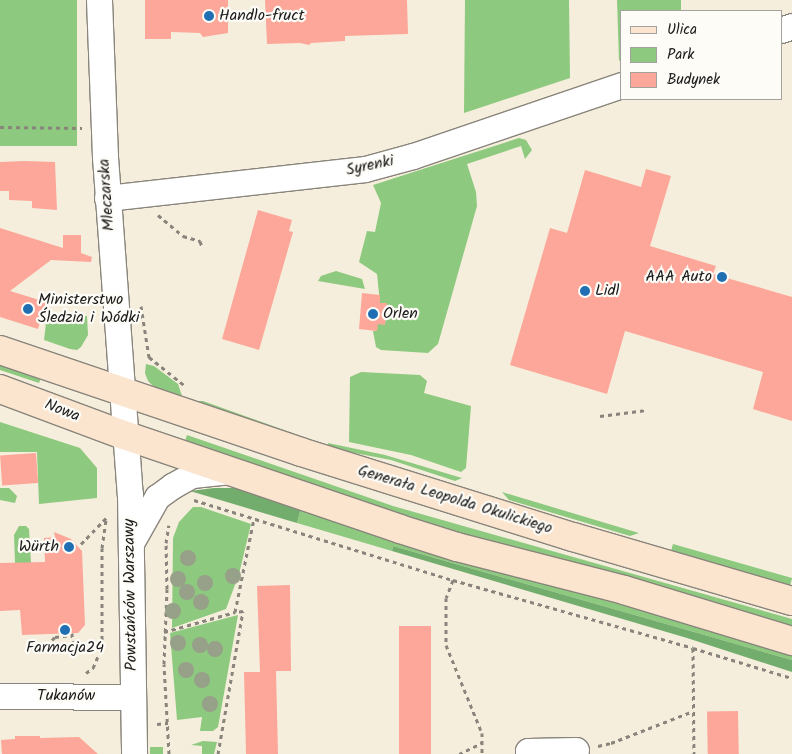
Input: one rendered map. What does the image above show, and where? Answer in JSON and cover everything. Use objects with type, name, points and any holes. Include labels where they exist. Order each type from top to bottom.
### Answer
[{"type":"main road","points":[[0,350],[120,390]]},
{"type":"main road","name":"Nowa","points":[[0,389],[124,435]]},
{"type":"main road","name":"Generała Leopolda Okulickiego","points":[[120,390],[301,452],[573,537],[792,601]]},
{"type":"main road","points":[[124,435],[457,547],[624,590],[792,640]]},
{"type":"street","name":"Mleczarska","points":[[99,0],[108,198],[124,435]]},
{"type":"street","name":"Syrenki","points":[[108,198],[365,169],[413,156],[620,85]]},
{"type":"street","name":"Powstańców Warszawy","points":[[124,435],[129,478],[134,754]]},
{"type":"street","points":[[131,543],[157,497],[192,475],[228,471]]},
{"type":"street","name":"Tukanów","points":[[0,696],[133,697]]},
{"type":"street","points":[[528,754],[528,751],[576,750]]},
{"type":"path","points":[[0,127],[90,128]]},
{"type":"path","points":[[155,212],[183,236],[200,241],[202,247]]},
{"type":"path","points":[[144,325],[150,357],[189,390]]},
{"type":"path","points":[[600,416],[647,410]]},
{"type":"path","points":[[188,502],[196,500],[453,580],[792,678]]},
{"type":"path","points":[[79,677],[93,668],[102,647],[102,548],[107,507]]},
{"type":"path","points":[[81,544],[107,517]]},
{"type":"path","points":[[235,612],[254,519]]},
{"type":"path","points":[[169,754],[164,632],[167,589],[166,534],[172,520]]},
{"type":"path","points":[[453,580],[446,598],[446,645],[482,733],[482,754]]},
{"type":"path","points":[[164,632],[244,611],[218,754]]},
{"type":"path","points":[[72,634],[73,651],[54,649],[52,640],[55,637],[72,634]]},
{"type":"path","points":[[693,648],[694,754]]},
{"type":"path","points":[[576,750],[611,743],[694,711]]},
{"type":"path","points":[[458,754],[482,742]]},
{"type":"green space","points":[[0,0],[77,0],[77,146],[0,146]]},
{"type":"green space","points":[[465,0],[569,0],[570,78],[464,113]]},
{"type":"green space","points":[[617,0],[681,0],[681,10],[620,10],[619,61]]},
{"type":"green space","points":[[519,138],[526,140],[532,150],[525,159],[521,146],[467,164],[476,192],[477,206],[438,344],[428,353],[381,350],[376,347],[373,331],[377,331],[377,324],[385,324],[387,304],[380,303],[377,274],[359,262],[367,231],[375,232],[381,203],[373,185]]},
{"type":"green space","points":[[336,271],[362,279],[365,289],[318,281],[321,276]]},
{"type":"green space","points":[[71,316],[87,316],[88,335],[81,347],[77,350],[70,349],[44,340],[46,323],[70,324]]},
{"type":"green space","points":[[0,360],[42,375],[39,383],[0,370]]},
{"type":"green space","points":[[146,364],[154,366],[178,384],[183,399],[155,388],[148,381],[145,373]]},
{"type":"green space","points":[[361,372],[420,375],[427,381],[424,393],[471,406],[466,468],[461,472],[411,455],[349,442],[350,377]]},
{"type":"green space","points":[[198,401],[203,401],[298,435],[199,404]]},
{"type":"green space","points":[[0,422],[80,448],[97,468],[97,498],[39,504],[37,452],[0,452]]},
{"type":"green space","points":[[187,435],[393,506],[792,619],[792,628],[386,513],[184,444]]},
{"type":"green space","points":[[328,443],[385,455],[462,478],[455,481],[391,460],[339,450],[328,446]]},
{"type":"green space","points":[[0,488],[9,488],[17,496],[15,503],[0,500]]},
{"type":"green space","points":[[235,488],[301,508],[297,523],[190,491]]},
{"type":"green space","points":[[502,492],[639,533],[630,536],[509,500]]},
{"type":"green space","points":[[193,507],[201,507],[251,524],[239,574],[226,609],[172,628],[173,538],[179,522]]},
{"type":"green space","points":[[301,508],[485,564],[792,652],[792,660],[393,546],[392,551],[297,523]]},
{"type":"green space","points":[[19,526],[26,526],[29,529],[31,563],[15,563],[14,535]]},
{"type":"green space","points":[[673,544],[792,578],[790,586],[671,552]]},
{"type":"green space","points":[[393,546],[792,660],[792,672],[687,638],[392,551]]},
{"type":"green space","points":[[238,615],[218,727],[213,731],[200,731],[202,717],[177,720],[170,633]]},
{"type":"green space","points":[[203,741],[217,742],[214,754],[202,754],[202,746],[191,745]]},
{"type":"green space","points":[[150,747],[163,747],[163,754],[150,754]]},
{"type":"building","points":[[145,0],[228,0],[228,33],[203,37],[200,33],[171,32],[171,39],[145,39]]},
{"type":"building","points":[[265,0],[407,0],[408,34],[345,36],[345,41],[311,43],[309,45],[300,43],[267,44]]},
{"type":"building","points":[[0,162],[55,162],[57,210],[32,208],[32,201],[9,200],[9,191],[0,191]]},
{"type":"building","points":[[646,169],[671,176],[650,246],[716,266],[713,274],[792,297],[792,421],[753,409],[763,372],[625,331],[607,394],[510,365],[550,228],[567,233],[585,170],[641,187]]},
{"type":"building","points":[[258,210],[292,220],[289,231],[293,232],[259,350],[222,339]]},
{"type":"building","points":[[0,228],[63,248],[63,235],[81,235],[81,253],[92,257],[91,262],[51,260],[10,291],[46,302],[38,329],[0,317]]},
{"type":"building","name":"Orlen","points":[[362,293],[380,295],[380,303],[387,303],[385,325],[378,324],[377,331],[359,329]]},
{"type":"building","points":[[36,453],[38,483],[2,485],[0,456]]},
{"type":"building","points":[[54,532],[71,539],[82,551],[85,625],[78,633],[22,635],[20,610],[0,611],[0,563],[45,562],[44,538],[55,537]]},
{"type":"building","points":[[290,585],[291,671],[276,671],[278,754],[246,754],[244,672],[260,672],[257,586]]},
{"type":"building","points":[[399,626],[431,626],[431,754],[399,754]]},
{"type":"building","points":[[738,711],[739,754],[708,754],[707,712]]},
{"type":"building","points":[[15,736],[40,736],[40,738],[79,737],[98,754],[2,754],[1,740],[15,739]]},
{"type":"place","name":"Handlo-fruct","points":[[209,16]]},
{"type":"place","name":"AAA Auto","points":[[722,277]]},
{"type":"place","name":"Lidl","points":[[585,291]]},
{"type":"place","name":"Ministerstwo Śledzia i Wódki","points":[[28,309]]},
{"type":"place","name":"Orlen","points":[[373,314]]},
{"type":"place","name":"Würth","points":[[69,547]]},
{"type":"place","name":"Farmacja24","points":[[65,630]]}]
